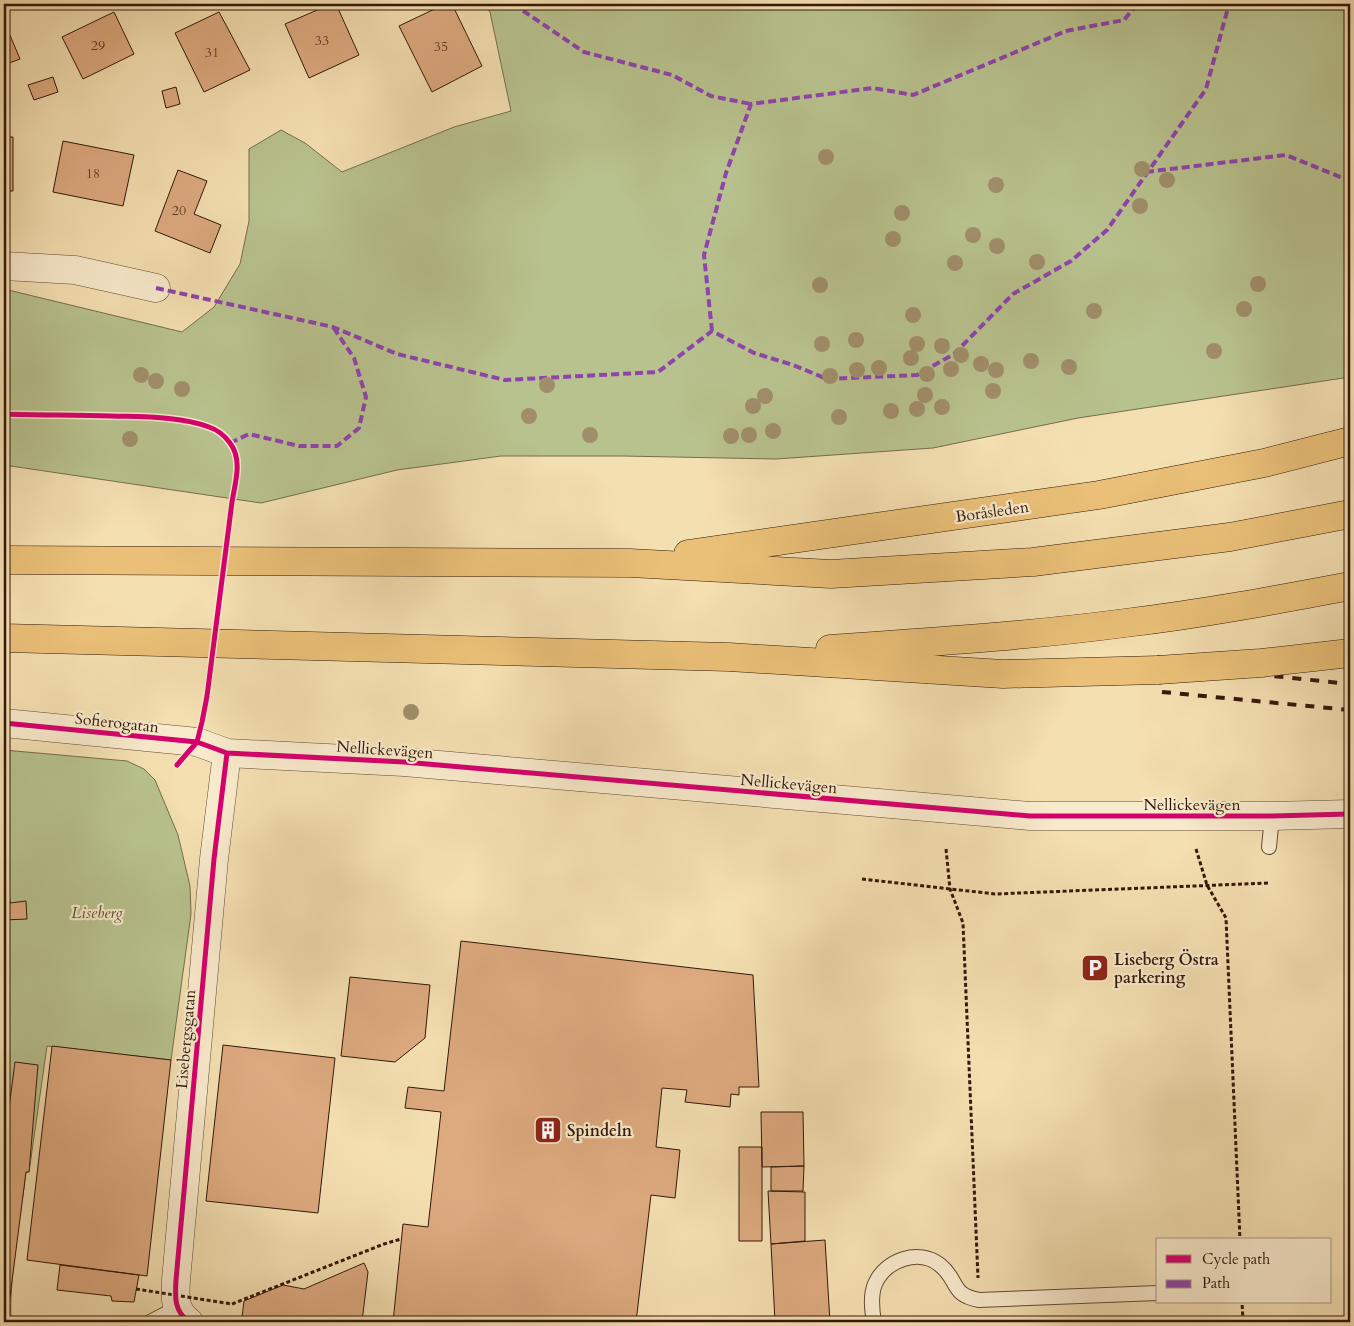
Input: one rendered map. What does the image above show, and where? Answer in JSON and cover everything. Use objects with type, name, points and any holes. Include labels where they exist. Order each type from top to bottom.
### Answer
[{"type":"highway","name":"Boråsleden","points":[[630,563],[1099,495],[1264,464],[1350,441]]},
{"type":"highway","points":[[4,560],[630,563],[831,574],[1034,562],[1230,536],[1350,514]]},
{"type":"highway","points":[[729,657],[1005,636],[1125,623],[1242,606],[1350,586]]},
{"type":"highway","points":[[4,638],[729,657],[1003,674],[1158,670],[1261,663],[1350,653]]},
{"type":"street","points":[[4,266],[75,270],[156,288]]},
{"type":"street","name":"Sofierogatan","points":[[4,723],[196,742],[227,753]]},
{"type":"street","name":"Nellickevägen","points":[[227,753],[404,762],[1030,816],[1272,816],[1350,814]]},
{"type":"street","name":"Lisebergsgatan","points":[[183,1315],[175,1302],[179,1239],[214,859],[227,753]]},
{"type":"lane","points":[[1268,847],[1272,816]]},
{"type":"lane","points":[[874,1322],[872,1296],[874,1285],[886,1268],[897,1262],[919,1257],[940,1265],[961,1294],[968,1298],[979,1300],[1156,1293]]},
{"type":"lane","points":[[150,1322],[183,1315]]},
{"type":"path","points":[[946,849],[950,889],[963,924],[979,1300]]},
{"type":"path","points":[[1196,849],[1207,885],[1226,918],[1240,1238]]},
{"type":"path","points":[[862,879],[995,894],[1269,883]]},
{"type":"path","points":[[136,1289],[232,1304],[384,1244],[402,1239]]},
{"type":"path","points":[[1204,1322],[1243,1321],[1242,1304]]},
{"type":"green space","points":[[485,4],[1350,4],[1350,377],[1078,418],[933,448],[776,459],[501,456],[397,470],[261,503],[4,465],[4,289],[182,332],[214,307],[240,264],[249,221],[249,149],[281,130],[305,143],[342,172],[454,127],[511,111],[490,12]]},
{"type":"green space","name":"Liseberg","points":[[4,750],[127,761],[144,769],[155,780],[178,835],[190,886],[191,914],[171,1060],[47,1046],[29,1172],[26,1172],[16,1247],[12,1284],[11,1322],[4,1322]]},
{"type":"building","points":[[331,4],[336,4],[359,55],[309,78],[285,24]]},
{"type":"building","points":[[445,4],[452,4],[482,66],[432,92],[399,26]]},
{"type":"building","points":[[114,12],[134,54],[83,79],[62,37]]},
{"type":"building","points":[[219,12],[250,70],[204,92],[175,33]]},
{"type":"building","points":[[4,21],[20,59],[4,65]]},
{"type":"building","points":[[53,77],[58,92],[34,100],[28,85]]},
{"type":"building","points":[[176,87],[180,104],[166,108],[162,91]]},
{"type":"building","points":[[4,137],[13,137],[13,191],[4,191]]},
{"type":"building","points":[[63,141],[134,155],[123,206],[53,192]]},
{"type":"building","points":[[178,170],[207,181],[194,214],[221,225],[210,253],[155,231]]},
{"type":"building","points":[[4,880],[8,880],[10,903],[26,901],[27,919],[4,920]]},
{"type":"building","name":"Spindeln","points":[[461,941],[753,975],[759,1087],[739,1087],[739,1095],[731,1094],[730,1107],[685,1102],[687,1090],[662,1088],[656,1147],[680,1150],[675,1198],[651,1195],[636,1322],[393,1322],[403,1224],[428,1227],[441,1112],[405,1108],[408,1087],[444,1091]]},
{"type":"building","points":[[350,977],[430,985],[425,1038],[395,1062],[341,1056]]},
{"type":"building","points":[[223,1045],[335,1058],[318,1213],[206,1201]]},
{"type":"building","points":[[52,1046],[171,1060],[147,1276],[27,1260]]},
{"type":"building","points":[[15,1062],[38,1065],[29,1172],[26,1172],[10,1297],[4,1296],[4,1105],[9,1108]]},
{"type":"building","points":[[761,1112],[803,1112],[804,1166],[762,1167]]},
{"type":"building","points":[[739,1147],[762,1147],[762,1241],[739,1241]]},
{"type":"building","points":[[804,1166],[803,1191],[771,1191],[771,1167]]},
{"type":"building","points":[[768,1191],[805,1192],[805,1241],[771,1244]]},
{"type":"building","points":[[825,1240],[830,1322],[775,1322],[771,1244]]},
{"type":"building","points":[[364,1263],[368,1272],[362,1322],[284,1322],[242,1317],[244,1301],[283,1285],[304,1289]]},
{"type":"building","points":[[60,1265],[139,1275],[134,1302],[112,1301],[111,1296],[57,1290]]},
{"type":"railway","points":[[1167,665],[1350,684]]},
{"type":"railway","points":[[1162,692],[1350,710]]},
{"type":"marked path","points":[[513,4],[584,52],[672,75],[711,96],[751,104]]},
{"type":"marked path","points":[[712,331],[704,255],[726,173],[751,104],[873,88],[913,95],[1066,31],[1124,20],[1137,4]]},
{"type":"marked path","points":[[156,288],[333,327],[397,354],[505,380],[658,372],[712,331],[754,353],[793,365],[827,379],[917,375],[954,354],[1013,294],[1071,261],[1107,230],[1206,89],[1229,4]]},
{"type":"marked path","points":[[1146,172],[1286,155],[1345,179],[1350,175]]},
{"type":"marked path","points":[[230,443],[249,434],[299,446],[337,446],[359,428],[366,397],[354,358],[333,327]]},
{"type":"cycle path","points":[[4,414],[174,419],[198,423],[215,430],[226,438],[234,450],[237,472],[207,696],[197,742],[177,765]]},
{"type":"cycle path","points":[[4,723],[197,742],[227,753],[404,762],[1030,816],[1272,816],[1350,814]]},
{"type":"cycle path","points":[[189,1322],[180,1313],[176,1303],[176,1280],[214,859],[227,753]]},
{"type":"place","name":"Liseberg Östra parkering","points":[[1095,968]]},
{"type":"place","name":"Spindeln","points":[[548,1130]]}]
